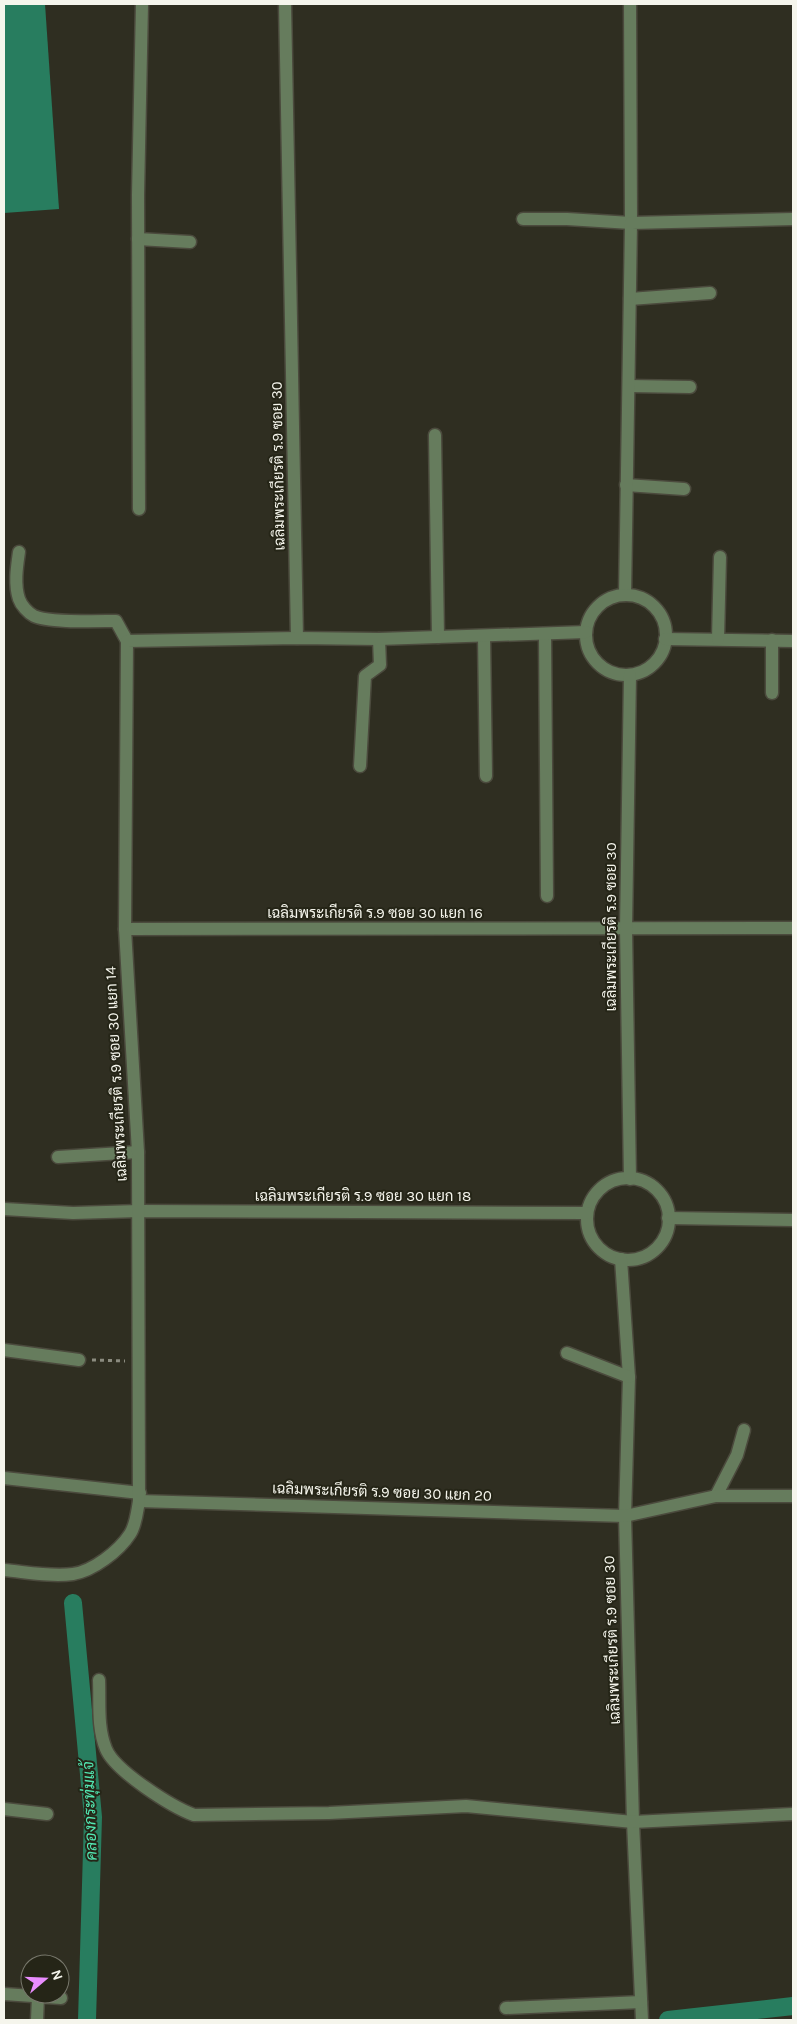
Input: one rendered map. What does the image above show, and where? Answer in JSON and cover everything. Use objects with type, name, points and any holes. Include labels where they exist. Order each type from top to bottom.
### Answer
[{"type":"street","points":[[139,509],[138,239],[142,4]]},
{"type":"street","name":"เฉลิมพระเกียรติ ร.9 ซอย 30","points":[[285,4],[297,638]]},
{"type":"street","points":[[625,595],[631,222],[630,4]]},
{"type":"street","points":[[523,219],[631,222],[793,219]]},
{"type":"street","points":[[138,239],[190,242]]},
{"type":"street","points":[[630,299],[710,293]]},
{"type":"street","points":[[629,386],[690,387]]},
{"type":"street","points":[[435,435],[438,637]]},
{"type":"street","points":[[626,485],[684,489]]},
{"type":"street","points":[[19,552],[16,577],[19,598],[26,610],[36,617],[63,621],[116,621],[127,641],[484,637],[586,632]]},
{"type":"street","points":[[718,639],[720,557]]},
{"type":"street","points":[[625,595],[638,597],[650,603],[659,613],[664,626],[665,639],[663,648],[654,663],[647,669],[630,675],[619,674],[598,664],[587,644],[586,632],[592,614],[598,606],[606,600],[625,595]]},
{"type":"street","points":[[546,634],[547,896]]},
{"type":"street","points":[[484,637],[486,776]]},
{"type":"street","points":[[360,766],[365,676],[380,665],[379,639]]},
{"type":"street","points":[[665,639],[793,641]]},
{"type":"street","points":[[772,640],[772,693]]},
{"type":"street","name":"เฉลิมพระเกียรติ ร.9 ซอย 30 แยก 14","points":[[4,1570],[59,1575],[76,1574],[96,1565],[114,1551],[130,1534],[136,1521],[139,1497],[139,1210],[138,1152],[125,929],[127,641]]},
{"type":"street","name":"เฉลิมพระเกียรติ ร.9 ซอย 30","points":[[630,675],[626,929],[630,1179]]},
{"type":"street","name":"เฉลิมพระเกียรติ ร.9 ซอย 30 แยก 16","points":[[125,929],[793,928]]},
{"type":"street","points":[[58,1157],[138,1152]]},
{"type":"street","points":[[618,1180],[642,1181],[656,1191],[666,1206],[668,1218],[667,1231],[661,1243],[652,1252],[641,1258],[614,1258],[602,1251],[593,1241],[588,1227],[587,1214],[597,1192],[607,1184],[618,1180]]},
{"type":"street","name":"เฉลิมพระเกียรติ ร.9 ซอย 30 แยก 18","points":[[4,1208],[73,1213],[139,1210],[587,1214]]},
{"type":"street","points":[[668,1218],[793,1220]]},
{"type":"street","name":"เฉลิมพระเกียรติ ร.9 ซอย 30","points":[[621,1259],[629,1378],[624,1516],[633,1822],[642,2010]]},
{"type":"street","points":[[4,1350],[79,1360]]},
{"type":"street","points":[[567,1353],[629,1378]]},
{"type":"street","points":[[716,1496],[737,1455],[744,1430]]},
{"type":"street","name":"เฉลิมพระเกียรติ ร.9 ซอย 30 แยก 20","points":[[4,1478],[139,1497],[624,1516],[716,1496],[793,1496]]},
{"type":"street","points":[[99,1680],[100,1729],[106,1751],[128,1775],[180,1810],[194,1815],[466,1806],[633,1822],[793,1814]]},
{"type":"street","points":[[4,1809],[46,1814]]},
{"type":"street","points":[[4,1994],[20,1995]]},
{"type":"street","points":[[37,2020],[38,2004]]},
{"type":"street","points":[[506,2008],[642,2010]]},
{"type":"path","points":[[79,1360],[138,1362]]},
{"type":"shaded area","points":[[4,4],[45,4],[59,209],[4,213]]},
{"type":"waterway","name":"คลองกระทุ่มแจ้","points":[[73,1603],[93,1817],[87,2020]]},
{"type":"waterway","points":[[668,2020],[793,2006]]}]
